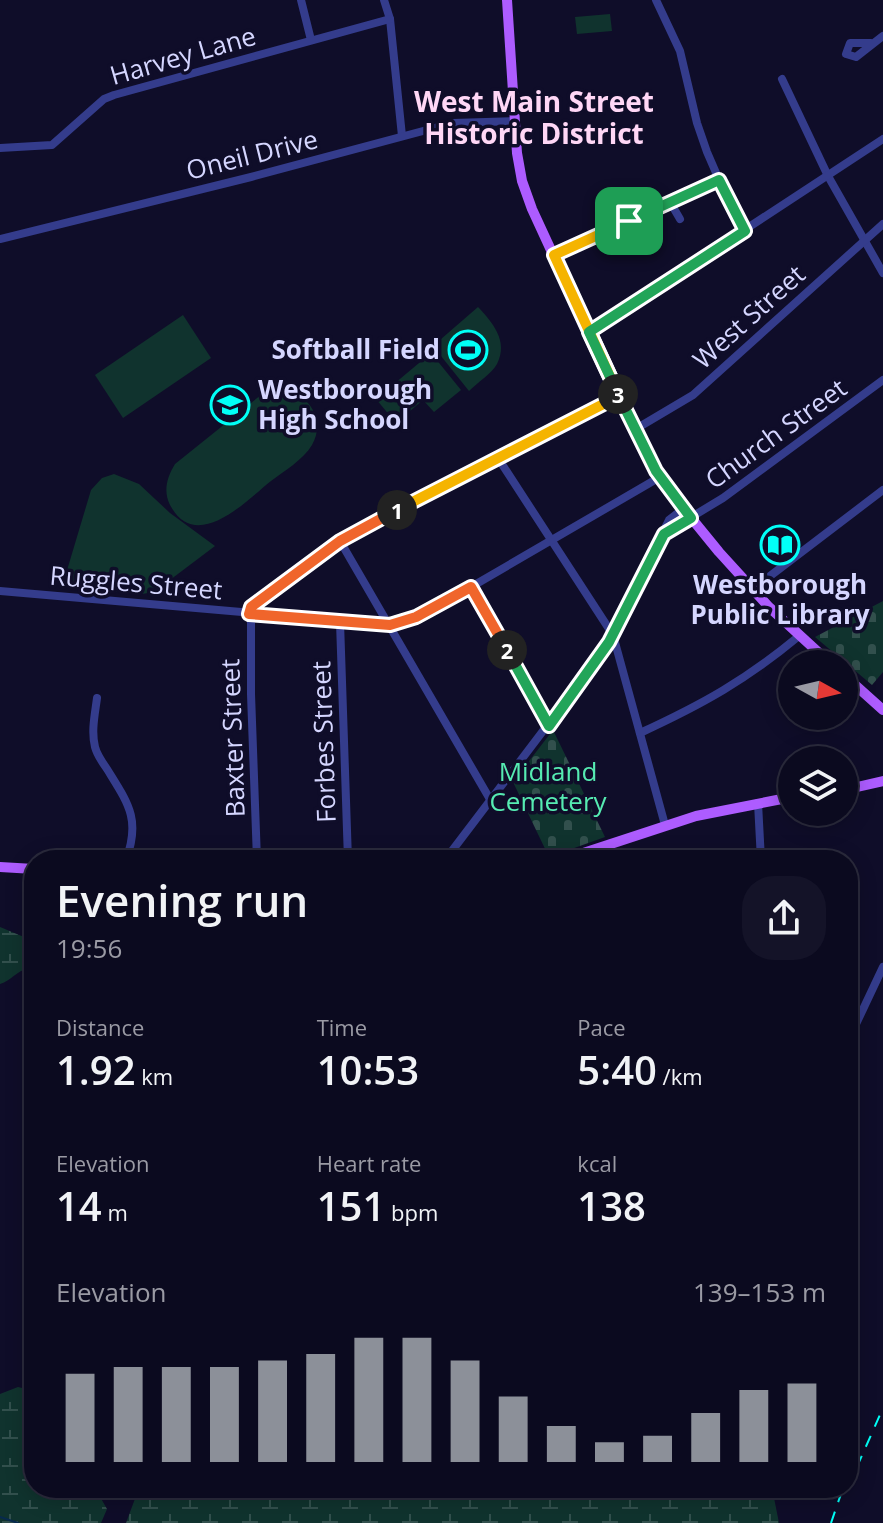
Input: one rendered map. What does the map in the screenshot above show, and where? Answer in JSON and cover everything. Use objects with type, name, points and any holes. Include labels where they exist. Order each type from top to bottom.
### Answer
[{"type":"main road","points":[[507,0],[522,181],[634,430],[660,477],[687,513],[753,589],[815,650]]},
{"type":"main road","points":[[858,688],[883,710]]},
{"type":"main road","points":[[858,788],[883,784]]},
{"type":"main road","points":[[606,850],[665,825],[778,799]]},
{"type":"main road","points":[[0,867],[24,868]]},
{"type":"street","points":[[301,0],[311,40]]},
{"type":"street","points":[[384,0],[390,19],[402,136]]},
{"type":"street","points":[[656,0],[680,51],[697,123],[719,180],[745,231]]},
{"type":"street","name":"Harvey Lane","points":[[0,148],[52,145],[104,99],[390,19]]},
{"type":"street","points":[[871,43],[883,36]]},
{"type":"street","points":[[782,79],[828,176],[883,273]]},
{"type":"street","name":"Oneil Drive","points":[[0,239],[461,122],[515,121]]},
{"type":"street","points":[[589,332],[883,139]]},
{"type":"street","points":[[554,255],[719,180]]},
{"type":"street","points":[[670,202],[680,219]]},
{"type":"street","name":"West Street","points":[[634,430],[693,395],[883,224]]},
{"type":"street","name":"Church Street","points":[[613,635],[664,534],[687,513],[723,498],[883,382]]},
{"type":"street","points":[[249,614],[251,607],[340,541],[619,396]]},
{"type":"street","points":[[498,458],[613,635],[665,825]]},
{"type":"street","name":"Ruggles Street","points":[[0,591],[390,625],[416,617],[471,587],[660,477]]},
{"type":"street","points":[[753,589],[883,490]]},
{"type":"street","points":[[340,541],[491,801]]},
{"type":"street","points":[[471,587],[549,726]]},
{"type":"street","name":"Baxter Street","points":[[249,614],[257,850]]},
{"type":"street","name":"Forbes Street","points":[[340,622],[348,850]]},
{"type":"street","points":[[453,850],[549,726],[613,635]]},
{"type":"street","points":[[640,733],[697,707],[751,675],[799,636]]},
{"type":"street","points":[[97,698],[94,746],[128,803],[134,835],[129,850]]},
{"type":"street","points":[[758,803],[760,850]]},
{"type":"street","points":[[858,1020],[883,967]]},
{"type":"green space","points":[[610,14],[612,31],[577,34],[575,17]]},
{"type":"green space","name":"Softball Field","points":[[478,307],[497,332],[501,348],[492,371],[469,391],[433,346]]},
{"type":"green space","points":[[183,315],[211,358],[123,418],[95,375]]},
{"type":"green space","points":[[431,353],[461,390],[434,412],[423,400],[396,423],[376,399]]},
{"type":"green space","points":[[277,382],[281,386],[278,389],[298,395],[312,408],[317,425],[312,445],[298,460],[221,519],[193,525],[181,519],[170,505],[166,489],[175,464]]},
{"type":"green space","points":[[114,474],[139,484],[170,513],[215,546],[154,592],[142,594],[62,587],[91,490],[102,478]]},
{"type":"green space","points":[[883,601],[883,672],[872,685],[858,673],[858,650],[830,650],[815,637]]},
{"type":"green space","name":"Midland Cemetery","points":[[553,730],[605,837],[569,850],[546,850],[513,782]]},
{"type":"green space","points":[[0,927],[24,937],[24,970],[0,984]]},
{"type":"green space","points":[[18,1387],[24,1388],[24,1498],[101,1498],[107,1509],[101,1523],[0,1523],[0,1394]]},
{"type":"green space","points":[[135,1498],[774,1498],[779,1523],[126,1523]]},
{"type":"waterway","points":[[0,1517],[18,1523]]},
{"type":"railway","points":[[858,1464],[883,1408]]},
{"type":"railway","points":[[831,1523],[840,1498]]},
{"type":"place","name":"Softball Field","points":[[468,350]]},
{"type":"place","name":"Westborough High School","points":[[230,405]]},
{"type":"place","name":"Westborough Public Library","points":[[780,545]]},
{"type":"district","name":"West Main Street Historic District","points":[[534,118]]},
{"type":"route","points":[[629,221],[554,255],[619,396],[343,539],[251,607],[249,614],[390,625],[416,617],[471,587],[549,726],[618,627],[664,534],[691,518],[656,471],[634,430],[632,425],[589,332],[745,231],[719,180],[629,221]]}]
